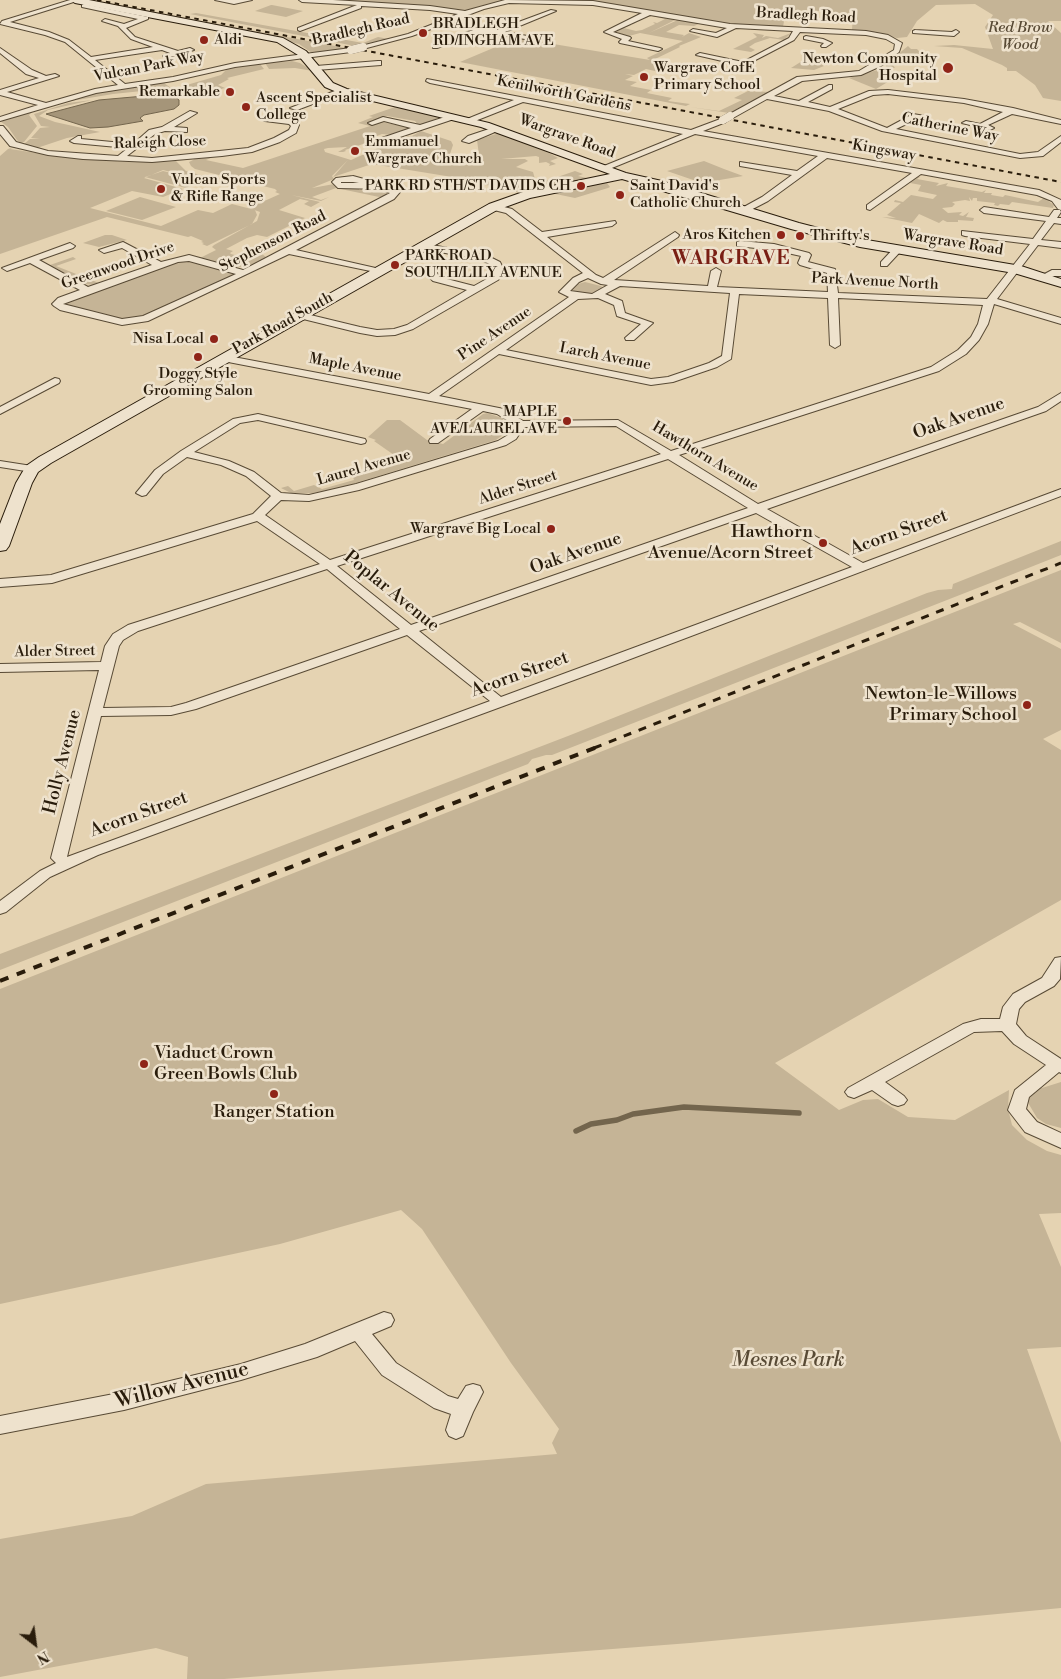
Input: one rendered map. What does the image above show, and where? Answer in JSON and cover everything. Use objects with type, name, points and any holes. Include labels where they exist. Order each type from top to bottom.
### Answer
[{"type":"street","points":[[218,0],[234,2],[249,0]]},
{"type":"street","points":[[302,0],[430,8],[466,14]]},
{"type":"street","name":"Bradlegh Road","points":[[306,57],[351,50],[410,35],[494,4],[531,1],[593,3],[736,26],[866,33],[894,39]]},
{"type":"street","points":[[2,23],[79,2],[159,20]]},
{"type":"street","name":"Wargrave Road","points":[[79,2],[273,39],[292,46],[306,57],[329,85],[343,91],[498,129],[622,175],[824,234],[897,250],[1015,269],[1061,283]]},
{"type":"street","points":[[300,29],[364,5]]},
{"type":"street","points":[[497,32],[553,11]]},
{"type":"street","points":[[650,12],[607,32],[628,38],[622,42],[658,49]]},
{"type":"street","points":[[105,21],[122,25],[146,18]]},
{"type":"street","points":[[2,23],[61,38],[71,43],[123,86]]},
{"type":"street","points":[[441,23],[531,38]]},
{"type":"street","points":[[122,25],[121,27],[133,38],[177,53]]},
{"type":"street","points":[[693,31],[717,35],[736,26]]},
{"type":"street","points":[[894,39],[908,38],[916,28],[956,35]]},
{"type":"street","points":[[792,39],[798,29]]},
{"type":"street","points":[[435,47],[480,30]]},
{"type":"street","points":[[700,55],[744,64],[792,39],[821,40],[828,43],[824,46]]},
{"type":"street","points":[[607,168],[727,118],[803,78],[861,73],[897,51],[899,43],[894,39]]},
{"type":"street","points":[[89,58],[162,48]]},
{"type":"street","points":[[0,50],[29,72],[44,78]]},
{"type":"street","points":[[161,59],[190,50]]},
{"type":"street","name":"Vulcan Park Way","points":[[0,119],[79,94],[173,79],[235,65],[306,57]]},
{"type":"street","points":[[0,62],[14,60]]},
{"type":"street","points":[[316,68],[364,66],[378,63]]},
{"type":"street","points":[[0,92],[55,76]]},
{"type":"street","name":"Kenilworth Gardens","points":[[430,81],[694,133]]},
{"type":"street","points":[[801,103],[827,88],[840,92]]},
{"type":"street","points":[[294,108],[343,91]]},
{"type":"street","points":[[0,92],[44,105]]},
{"type":"street","name":"Catherine Way","points":[[831,109],[872,93],[888,92],[964,101],[1061,122]]},
{"type":"street","name":"Catherine Way","points":[[767,97],[831,109],[863,123],[889,130],[1020,156],[1035,156],[1051,151],[1061,138]]},
{"type":"street","points":[[470,121],[521,100]]},
{"type":"street","points":[[981,126],[1021,106]]},
{"type":"street","name":"Raleigh Close","points":[[0,128],[8,140],[30,149],[66,156],[119,159],[174,159],[236,152],[270,143],[293,131],[293,123],[267,119],[284,111]]},
{"type":"street","points":[[119,159],[149,133],[164,129],[193,113]]},
{"type":"street","points":[[889,130],[916,116],[925,118]]},
{"type":"street","points":[[379,142],[451,117]]},
{"type":"street","points":[[372,122],[383,119],[421,128]]},
{"type":"street","points":[[966,123],[992,129]]},
{"type":"street","points":[[164,129],[184,130]]},
{"type":"street","points":[[465,143],[471,138],[498,129]]},
{"type":"street","name":"Kingsway","points":[[694,133],[1044,194],[1058,201],[1061,207]]},
{"type":"street","points":[[73,140],[134,146]]},
{"type":"street","points":[[745,210],[825,155]]},
{"type":"street","points":[[743,164],[798,174]]},
{"type":"street","points":[[870,207],[918,172]]},
{"type":"street","name":"Park Road South","points":[[32,470],[223,358],[494,207],[527,195],[622,175]]},
{"type":"street","name":"Stephenson Road","points":[[141,321],[288,251],[391,197],[396,192],[389,188],[376,186]]},
{"type":"street","name":"Park Avenue North","points":[[494,207],[509,211],[542,235],[589,274],[604,282],[735,291],[991,301],[1061,321]]},
{"type":"street","name":"Alder Street","points":[[0,668],[107,666],[112,646],[118,637],[127,630],[934,370],[962,352],[975,338],[983,324],[987,306],[1036,242],[1057,220],[1061,207]]},
{"type":"street","points":[[984,210],[1057,220]]},
{"type":"street","points":[[542,235],[612,224]]},
{"type":"street","points":[[965,233],[1061,245]]},
{"type":"street","points":[[604,282],[675,235]]},
{"type":"street","points":[[740,243],[797,252],[806,255],[803,263],[832,271],[835,345]]},
{"type":"street","points":[[7,268],[70,246]]},
{"type":"street","points":[[104,250],[123,246],[159,265]]},
{"type":"street","points":[[298,316],[377,333],[395,332],[410,327],[495,278],[500,272],[496,264],[485,258],[422,246]]},
{"type":"street","points":[[884,264],[897,250]]},
{"type":"street","points":[[288,251],[377,271]]},
{"type":"street","name":"Greenwood Drive","points":[[141,321],[122,322],[63,308],[57,304],[61,300],[176,260],[189,258],[244,273]]},
{"type":"street","points":[[31,260],[88,291]]},
{"type":"street","points":[[1044,277],[1052,273],[1061,273]]},
{"type":"street","points":[[589,274],[565,290],[565,293],[586,298],[598,295],[617,284]]},
{"type":"street","points":[[712,289],[718,274]]},
{"type":"street","points":[[434,275],[432,276],[436,279],[475,289]]},
{"type":"street","name":"Larch Avenue","points":[[496,351],[651,382],[669,380],[713,365],[727,357],[735,291]]},
{"type":"street","name":"Park Avenue North","points":[[953,300],[980,293]]},
{"type":"street","points":[[598,295],[619,303],[620,314],[625,318],[648,323],[630,338]]},
{"type":"street","name":"Pine Avenue","points":[[430,398],[576,296]]},
{"type":"street","name":"Maple Avenue","points":[[223,358],[482,407]]},
{"type":"street","points":[[43,378],[68,384]]},
{"type":"street","points":[[0,411],[55,381]]},
{"type":"street","name":"Oak Avenue","points":[[95,712],[179,710],[1042,409],[1061,396]]},
{"type":"street","points":[[434,441],[482,407],[500,411],[521,424]]},
{"type":"street","points":[[142,493],[159,472],[237,421],[258,417],[361,441]]},
{"type":"street","name":"Hawthorn Avenue","points":[[521,424],[614,422],[623,425],[758,509],[860,568]]},
{"type":"street","name":"Laurel Avenue","points":[[278,496],[309,498],[359,487],[502,443],[512,437],[521,424]]},
{"type":"street","points":[[0,583],[52,580],[257,516],[278,496],[250,474],[225,463],[185,454]]},
{"type":"street","points":[[0,464],[32,470],[24,483],[0,546]]},
{"type":"street","name":"Acorn Street","points":[[0,909],[45,874],[110,845],[1004,515],[1061,492]]},
{"type":"street","name":"Poplar Avenue","points":[[257,516],[328,565],[499,702]]},
{"type":"street","name":"Holly Avenue","points":[[66,864],[59,858],[107,666]]},
{"type":"street","points":[[1007,1025],[1011,1007],[1019,998],[1048,982],[1061,962]]},
{"type":"street","points":[[854,1092],[969,1028],[981,1025],[1007,1025],[1020,1040],[1059,1066],[1021,1094],[1017,1110],[1031,1127],[1061,1141]]},
{"type":"street","points":[[873,1082],[898,1100]]},
{"type":"street","name":"Willow Avenue","points":[[0,1425],[124,1402],[241,1372],[310,1351],[384,1320]]},
{"type":"street","points":[[359,1331],[388,1369],[440,1402],[468,1401],[456,1430]]},
{"type":"green space","points":[[314,0],[507,0],[463,11]]},
{"type":"green space","name":"Red Brow Wood","points":[[519,0],[1061,0],[1061,21],[1048,21],[1061,33],[1061,101],[1043,98],[1035,85],[1016,71],[1007,71],[1007,68],[1002,65],[962,48],[934,46],[954,45],[993,49],[985,27],[993,15],[975,4],[936,5],[917,21],[907,37],[897,38],[852,30],[853,15],[829,14],[820,11],[786,10],[783,27],[734,25],[583,1]]},
{"type":"green space","points":[[271,5],[303,11],[286,17],[255,11]]},
{"type":"green space","points":[[196,13],[363,43],[378,37],[389,39],[355,46],[190,14]]},
{"type":"green space","points":[[651,15],[677,19],[649,33],[680,19],[701,23],[694,26],[679,25],[666,32],[684,35],[682,37],[689,33],[701,37],[653,60],[677,65],[672,67],[677,69],[659,72],[646,69],[634,75],[625,74],[633,76],[625,80],[637,82],[630,86],[651,90],[647,93],[672,98],[668,101],[690,104],[686,106],[460,62],[517,38],[650,60],[647,58],[683,41],[640,33],[629,36],[613,31],[626,24],[631,25],[624,28],[636,31],[642,30],[655,24],[653,22],[657,23],[665,19],[652,16],[644,18]]},
{"type":"green space","points":[[206,23],[346,48],[312,53],[299,44]]},
{"type":"green space","points":[[753,33],[764,35],[762,38],[766,36],[778,38],[791,33],[784,40],[770,38],[755,43],[749,47],[755,50],[751,52],[733,49],[757,37]]},
{"type":"green space","points":[[908,46],[911,49],[917,49],[926,59],[897,58],[896,62],[891,62],[895,68],[886,67],[886,64]]},
{"type":"green space","points":[[807,58],[827,61],[821,64],[824,66],[814,70],[791,68]]},
{"type":"green space","points":[[292,61],[300,63],[313,71],[295,68],[269,69],[265,63]]},
{"type":"green space","points":[[260,64],[264,69],[227,78],[229,79],[218,85],[225,88],[196,95],[185,91],[169,93],[173,89],[221,75],[227,69]]},
{"type":"green space","points":[[881,69],[927,78],[901,74],[876,89],[849,78]]},
{"type":"green space","points":[[164,83],[171,88],[113,94],[65,102],[42,109],[37,108],[100,91]]},
{"type":"green space","points":[[748,91],[770,92],[729,113],[690,107],[719,111],[742,100],[734,98]]},
{"type":"green space","points":[[92,100],[48,110],[39,116],[55,122],[100,132],[67,138],[37,148],[24,144],[30,139],[40,139],[31,138],[40,128],[50,127],[41,126],[34,114],[68,103]]},
{"type":"green space","points":[[395,107],[437,117],[436,121],[418,125],[415,121],[387,116],[368,123],[382,122],[412,128],[393,135],[382,134],[367,141],[383,138],[376,142],[366,143],[343,152],[338,152],[347,147],[328,148],[324,149],[325,152],[351,160],[380,147],[391,149],[384,147],[384,142],[412,136],[421,131],[451,141],[453,145],[450,154],[479,155],[477,140],[499,133],[558,158],[550,161],[556,164],[549,166],[550,164],[546,162],[539,163],[539,157],[536,156],[501,159],[525,159],[528,161],[516,167],[533,172],[535,179],[528,182],[537,184],[575,171],[583,174],[578,176],[587,178],[521,193],[506,190],[509,188],[500,186],[469,184],[446,176],[372,164],[333,177],[348,160],[332,176],[334,179],[312,188],[334,184],[359,187],[359,190],[378,191],[381,188],[391,192],[384,198],[336,188],[312,197],[321,200],[329,197],[321,201],[291,195],[320,202],[311,207],[304,204],[309,201],[300,199],[279,210],[305,218],[267,237],[257,235],[226,249],[233,251],[231,254],[242,257],[252,258],[262,254],[266,257],[250,265],[240,267],[200,258],[216,250],[212,247],[214,245],[257,221],[260,212],[249,208],[280,194],[275,192],[277,191],[275,189],[195,169],[189,162],[195,159],[213,157],[206,160],[243,168],[370,126],[358,123],[373,117],[369,116]]},
{"type":"green space","points":[[34,110],[29,115],[37,126],[21,143],[8,127],[0,121]]},
{"type":"green space","points":[[14,147],[10,149],[70,158],[131,162],[176,161],[186,171],[211,178],[186,188],[146,177],[144,178],[183,189],[163,197],[132,191],[90,208],[161,226],[198,210],[213,213],[232,204],[255,210],[257,215],[252,224],[207,246],[202,244],[204,243],[201,242],[203,241],[191,236],[188,237],[107,217],[0,254],[0,156],[8,149]],"holes":[[[163,170],[202,180],[163,171],[152,175]]]},
{"type":"green space","points":[[704,161],[743,176],[702,183],[667,171]]},
{"type":"green space","points":[[918,176],[920,177],[917,179],[939,183],[936,186],[948,183],[946,186],[982,192],[986,190],[984,193],[992,193],[991,195],[1003,197],[1005,195],[1038,202],[1044,198],[1054,205],[1053,208],[1012,202],[1009,205],[1000,204],[998,206],[994,205],[995,203],[977,201],[977,198],[973,198],[972,201],[969,197],[970,201],[952,202],[955,204],[952,207],[942,208],[948,213],[962,212],[959,215],[963,216],[969,212],[966,217],[974,218],[973,221],[958,220],[958,222],[947,222],[943,220],[939,223],[919,214],[912,223],[882,217],[896,218],[887,215],[901,203],[894,202],[895,200],[903,202],[911,195],[933,199],[937,195],[918,191],[921,185],[910,183]]},
{"type":"green space","points":[[607,183],[610,187],[575,198],[551,193]]},
{"type":"green space","points":[[140,197],[176,207],[142,220],[106,211]]},
{"type":"green space","points":[[105,235],[112,235],[127,240],[99,247],[83,243]]},
{"type":"green space","points":[[73,257],[76,259],[56,266],[99,283],[93,285],[85,284],[50,265]]},
{"type":"green space","points":[[186,260],[234,273],[144,317],[128,321],[63,304],[178,261]]},
{"type":"green space","points":[[585,282],[603,288],[592,295],[570,291],[578,284]]},
{"type":"green space","points":[[487,413],[502,418],[509,427],[507,432],[496,440],[339,488],[313,493],[291,493],[281,488],[288,486],[294,491],[314,485],[322,489],[354,480],[353,477],[385,468],[380,465],[398,461],[394,455],[374,441],[376,440],[368,437],[387,420],[400,420],[427,440],[443,444]]},
{"type":"green space","points":[[1061,541],[1061,555],[552,755],[532,759],[528,764],[0,970],[0,954],[568,736],[927,593],[952,589],[953,584]]},
{"type":"green space","name":"Mesnes Park","points":[[1061,570],[1061,643],[1020,622],[1013,624],[1061,649],[1061,730],[1043,739],[1061,750],[1061,900],[775,1063],[839,1110],[863,1100],[878,1099],[908,1117],[955,1120],[1009,1090],[1008,1109],[1012,1125],[1027,1140],[1047,1151],[1061,1155],[1061,1213],[1039,1214],[1061,1267],[1061,1347],[1027,1349],[1061,1443],[1061,1608],[690,1643],[224,1679],[187,1679],[188,1657],[156,1648],[0,1677],[0,1539],[132,1516],[206,1484],[557,1454],[552,1443],[559,1429],[511,1363],[422,1229],[401,1210],[280,1244],[0,1304],[0,989]]},
{"type":"green space","points":[[1061,1082],[1061,1128],[1046,1124],[1037,1118],[1027,1101],[1037,1086],[1042,1088]]},
{"type":"shaded area","points":[[173,95],[179,100],[179,105],[174,109],[144,115],[140,118],[143,121],[108,127],[90,128],[46,114],[99,100]]},
{"type":"waterway","points":[[576,1131],[591,1124],[617,1120],[633,1114],[684,1107],[799,1113]]},
{"type":"railway","points":[[97,0],[1061,182]]},
{"type":"railway","points":[[594,748],[1061,563]]},
{"type":"railway","points":[[0,981],[597,747]]},
{"type":"place","name":"BRADLEGH RD/INGHAM AVE","points":[[423,33]]},
{"type":"place","name":"Aldi","points":[[204,40]]},
{"type":"place","name":"Newton Community Hospital","points":[[948,68]]},
{"type":"place","name":"Wargrave CofE Primary School","points":[[644,77]]},
{"type":"place","name":"Remarkable","points":[[230,92]]},
{"type":"place","name":"Ascent Specialist College","points":[[246,107]]},
{"type":"place","name":"Emmanuel Wargrave Church","points":[[355,151]]},
{"type":"place","name":"PARK RD STH/ST DAVIDS CH","points":[[581,186]]},
{"type":"place","name":"Vulcan Sports & Rifle Range","points":[[161,189]]},
{"type":"place","name":"Saint David's Catholic Church","points":[[620,195]]},
{"type":"place","name":"Aros Kitchen","points":[[781,235]]},
{"type":"place","name":"Thrifty's","points":[[800,236]]},
{"type":"place","name":"PARK ROAD SOUTH/LILY AVENUE","points":[[395,265]]},
{"type":"place","name":"Nisa Local","points":[[214,339]]},
{"type":"place","name":"Doggy Style Grooming Salon","points":[[198,357]]},
{"type":"place","name":"MAPLE AVE/LAUREL AVE","points":[[567,421]]},
{"type":"place","name":"Wargrave Big Local","points":[[551,529]]},
{"type":"place","name":"Hawthorn Avenue/Acorn Street","points":[[823,543]]},
{"type":"place","name":"Newton-le-Willows Primary School","points":[[1027,705]]},
{"type":"place","name":"Viaduct Crown Green Bowls Club","points":[[144,1064]]},
{"type":"place","name":"Ranger Station","points":[[274,1094]]},
{"type":"district","name":"WARGRAVE","points":[[731,259]]}]
